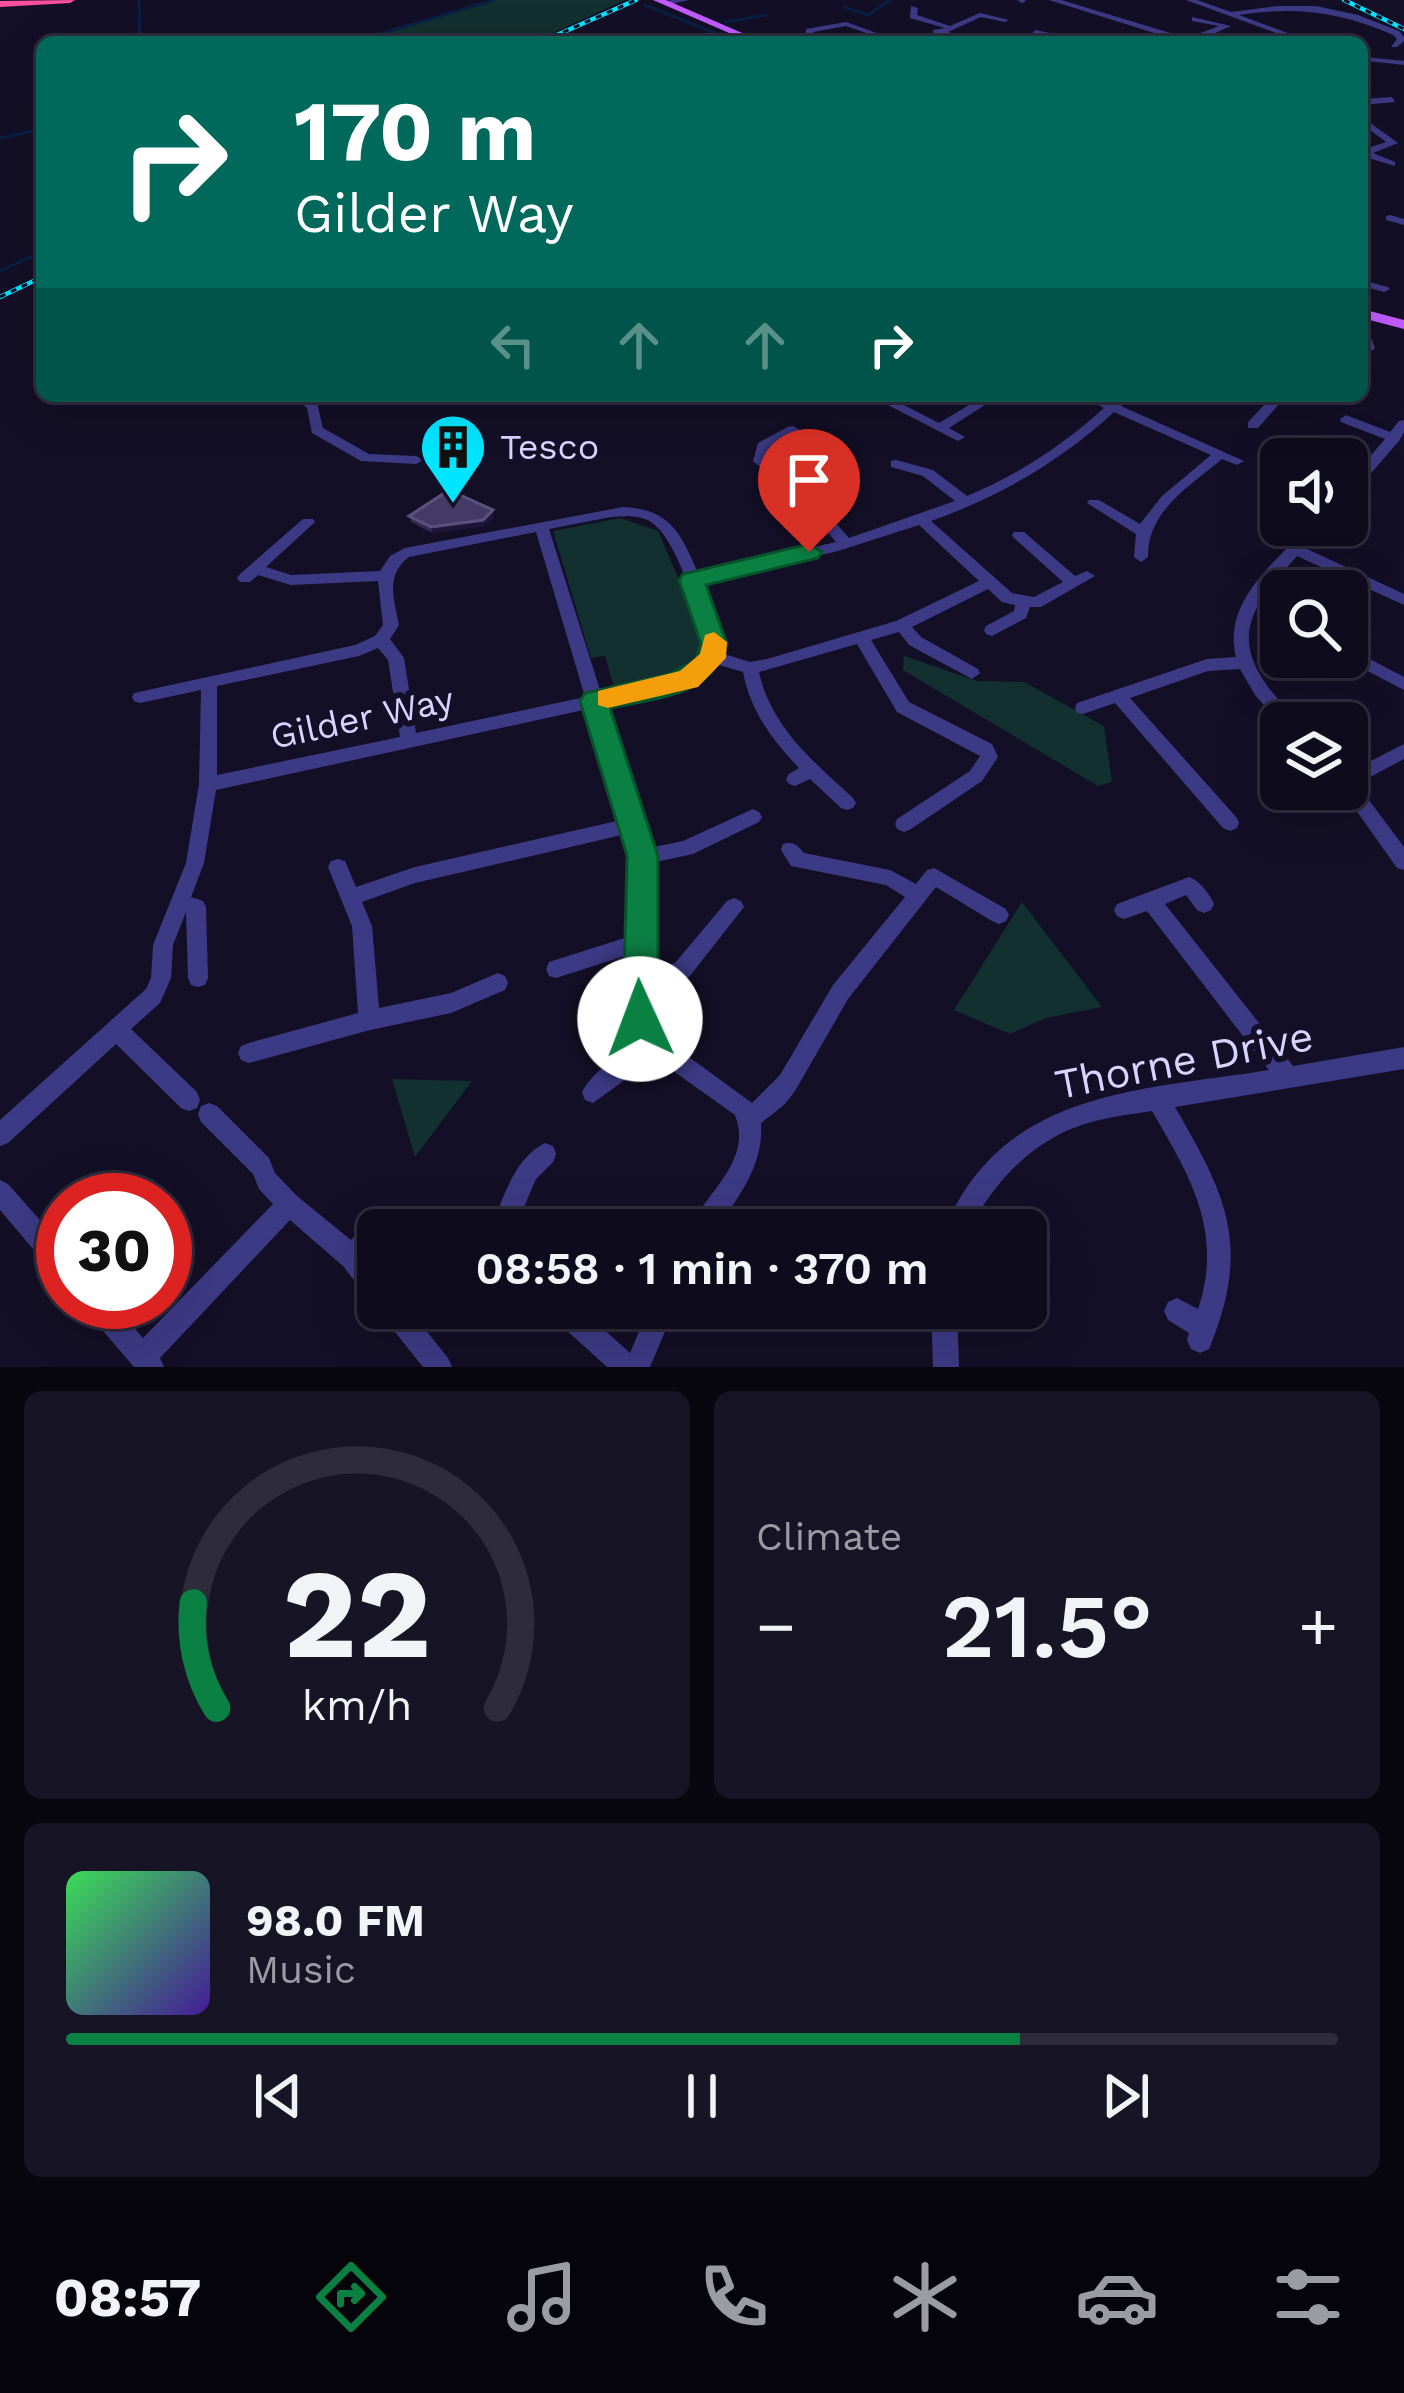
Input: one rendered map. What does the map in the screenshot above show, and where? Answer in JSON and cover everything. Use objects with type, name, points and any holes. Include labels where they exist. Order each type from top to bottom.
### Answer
[{"type":"highway","points":[[5,3],[70,0]]},
{"type":"main road","points":[[662,2],[744,36]]},
{"type":"main road","points":[[1368,315],[1404,326]]},
{"type":"street","points":[[662,2],[685,0]]},
{"type":"street","points":[[1053,0],[1166,36]]},
{"type":"street","points":[[1190,0],[1292,36]]},
{"type":"street","points":[[1232,14],[1308,2],[1400,36],[1394,45]]},
{"type":"street","points":[[913,7],[913,16],[963,36]]},
{"type":"street","points":[[1072,20],[1087,13]]},
{"type":"street","points":[[925,36],[983,14],[1005,20]]},
{"type":"street","points":[[1200,18],[1231,26],[1204,36]]},
{"type":"street","points":[[1343,24],[1364,20]]},
{"type":"street","points":[[810,36],[811,30],[841,22],[881,36]]},
{"type":"street","points":[[1131,36],[1142,31]]},
{"type":"street","points":[[1035,32],[1048,36]]},
{"type":"street","points":[[1368,59],[1404,63]]},
{"type":"street","points":[[1368,101],[1386,98]]},
{"type":"street","points":[[1368,124],[1399,143]]},
{"type":"street","points":[[1368,152],[1399,143]]},
{"type":"street","points":[[1368,155],[1385,163]]},
{"type":"street","points":[[1390,218],[1404,221]]},
{"type":"street","points":[[1368,285],[1384,289]]},
{"type":"street","points":[[307,402],[313,406],[317,430],[366,458],[416,460]]},
{"type":"street","points":[[944,426],[983,402]]},
{"type":"street","points":[[692,580],[844,542],[962,500],[1040,463],[1119,402],[1238,461]]},
{"type":"street","points":[[1253,425],[1258,410],[1271,402]]},
{"type":"street","points":[[890,404],[944,426],[958,437]]},
{"type":"street","points":[[1346,419],[1394,438]]},
{"type":"street","points":[[1368,468],[1404,424]]},
{"type":"street","points":[[793,430],[758,451],[767,477],[808,500],[844,542]]},
{"type":"street","points":[[1141,556],[1142,531],[1171,493],[1220,454]]},
{"type":"street","points":[[896,464],[928,473],[962,500]]},
{"type":"street","points":[[1094,503],[1142,531]]},
{"type":"street","points":[[409,741],[396,658],[381,640],[391,625],[383,576],[392,560],[405,553],[624,511],[650,516],[668,530],[692,580],[710,624],[713,658],[750,668],[902,625],[989,582]]},
{"type":"street","points":[[918,517],[989,582],[1023,603],[1036,603],[1080,580],[1019,535]]},
{"type":"street","points":[[308,522],[250,574],[291,580],[383,576]]},
{"type":"street","points":[[541,525],[642,856],[640,1019],[656,1044],[743,1107],[749,1118],[751,1151],[714,1209]]},
{"type":"street","points":[[1272,702],[1242,663],[1237,638],[1246,604],[1300,546]]},
{"type":"street","points":[[1296,550],[1404,600]]},
{"type":"street","points":[[992,630],[1021,614],[1023,603]]},
{"type":"street","points":[[902,625],[915,641],[972,673]]},
{"type":"street","points":[[862,639],[903,706],[986,749],[989,757],[976,776],[904,824]]},
{"type":"street","name":"Gilder Way","points":[[140,697],[346,653],[381,640]]},
{"type":"street","name":"Gilder Way","points":[[208,784],[688,680],[713,658]]},
{"type":"street","points":[[1083,708],[1207,664],[1242,663]]},
{"type":"street","points":[[1368,664],[1404,684]]},
{"type":"street","points":[[750,668],[762,709],[803,775],[847,803]]},
{"type":"street","points":[[0,1136],[119,1032],[153,996],[161,978],[163,945],[194,862],[208,784],[209,682]]},
{"type":"street","points":[[1118,695],[1218,816]]},
{"type":"street","points":[[1368,771],[1404,751]]},
{"type":"street","points":[[1367,810],[1404,862]]},
{"type":"street","points":[[642,856],[686,848],[752,817]]},
{"type":"street","points":[[353,898],[415,875],[631,825]]},
{"type":"street","points":[[790,850],[798,860],[890,878],[919,896]]},
{"type":"street","points":[[338,867],[362,926],[369,1020]]},
{"type":"street","points":[[749,1118],[772,1102],[803,1063],[832,1005],[934,876],[999,915]]},
{"type":"street","points":[[1124,910],[1189,885],[1204,904]]},
{"type":"street","points":[[1151,901],[1288,1077]]},
{"type":"street","points":[[179,902],[196,908],[198,977]]},
{"type":"street","points":[[638,984],[682,970],[734,908]]},
{"type":"street","points":[[556,969],[640,942]]},
{"type":"street","points":[[249,1053],[369,1020],[453,1005],[498,982]]},
{"type":"street","points":[[119,1032],[261,1166],[267,1181],[289,1204],[357,1263]]},
{"type":"street","points":[[593,1092],[608,1072],[626,1067],[656,1044]]},
{"type":"street","name":"Thorne Drive","points":[[967,1209],[986,1175],[1030,1136],[1093,1110],[1404,1058]]},
{"type":"street","points":[[1158,1100],[1198,1166],[1215,1218],[1219,1277],[1202,1334],[1177,1311]]},
{"type":"street","points":[[511,1209],[528,1171],[545,1154]]},
{"type":"street","points":[[0,1192],[36,1234]]},
{"type":"street","points":[[118,1329],[147,1362],[289,1204]]},
{"type":"street","points":[[352,1257],[357,1252]]},
{"type":"street","points":[[409,1329],[439,1367]]},
{"type":"street","points":[[584,1329],[626,1367]]},
{"type":"street","points":[[637,1367],[653,1329]]},
{"type":"street","points":[[945,1329],[946,1367]]},
{"type":"green space","points":[[494,0],[625,0],[546,36],[373,36]]},
{"type":"green space","points":[[620,518],[658,531],[704,638],[704,651],[687,670],[614,687],[605,656],[591,658],[553,531]]},
{"type":"green space","points":[[904,656],[977,681],[1024,682],[1104,726],[1112,782],[1098,786],[903,670]]},
{"type":"green space","points":[[1022,902],[1102,1007],[1046,1018],[1010,1034],[954,1010]]},
{"type":"green space","points":[[392,1079],[472,1081],[415,1157]]},
{"type":"building","name":"Tesco","points":[[449,490],[493,510],[483,520],[431,527],[409,516]]},
{"type":"waterway","points":[[139,0],[140,36]]},
{"type":"waterway","points":[[372,36],[494,0]]},
{"type":"waterway","points":[[844,7],[868,15],[890,0]]},
{"type":"waterway","points":[[645,5],[717,34]]},
{"type":"waterway","points":[[726,22],[766,15]]},
{"type":"waterway","points":[[710,36],[717,34]]},
{"type":"waterway","points":[[717,34],[723,36]]},
{"type":"waterway","points":[[0,138],[36,130]]},
{"type":"waterway","points":[[0,271],[36,255]]},
{"type":"railway","points":[[555,36],[636,0]]},
{"type":"railway","points":[[1344,0],[1404,29]]},
{"type":"railway","points":[[0,297],[36,280]]},
{"type":"slow traffic","points":[[608,698],[688,680],[713,658],[714,642]]},
{"type":"place","name":"Tesco","points":[[453,506]]},
{"type":"route","points":[[640,1019],[642,856],[594,701],[688,680],[713,658],[710,624],[692,580],[809,552]]}]
